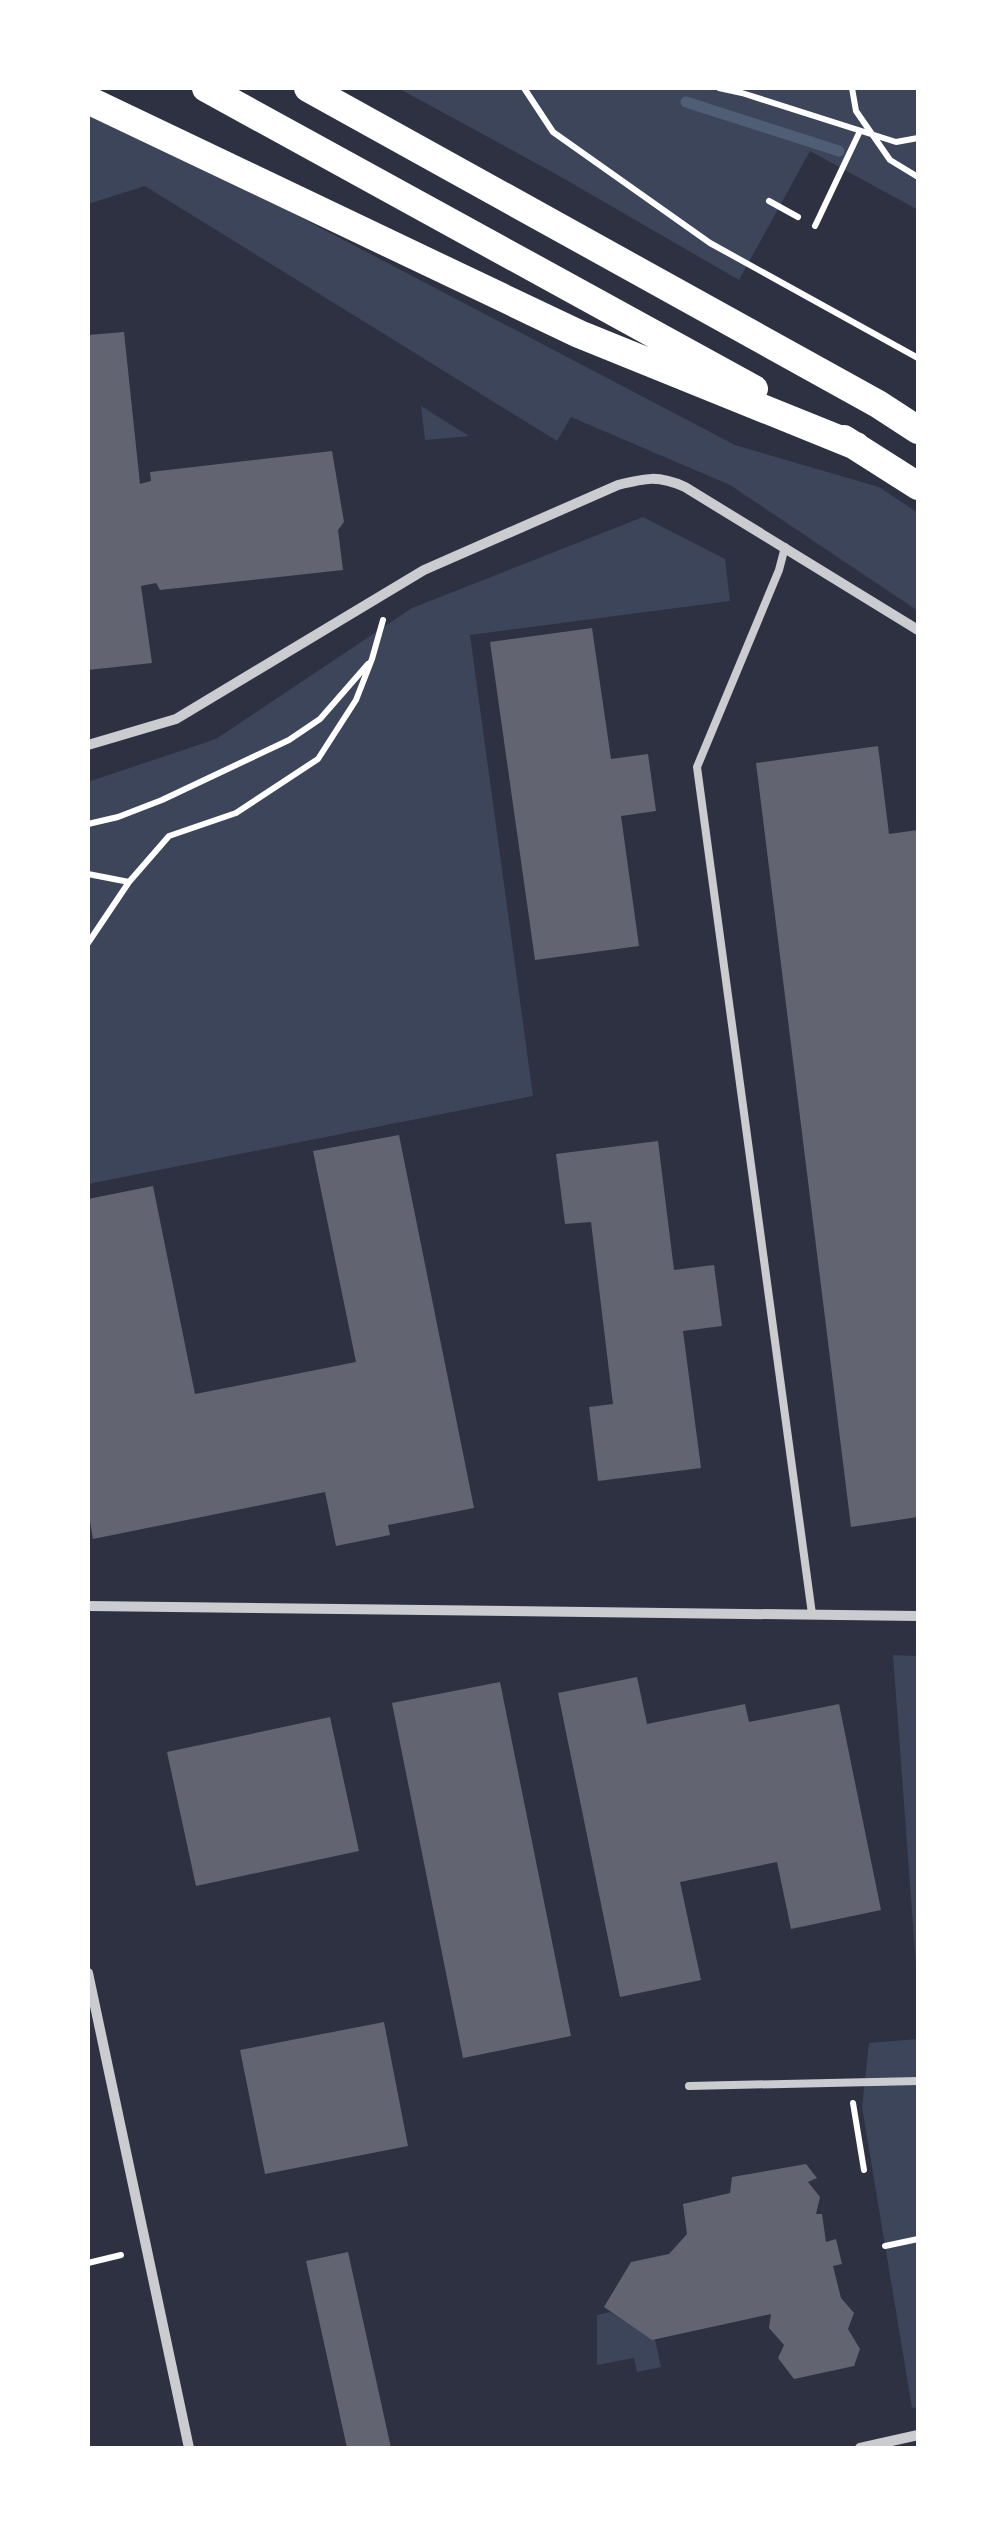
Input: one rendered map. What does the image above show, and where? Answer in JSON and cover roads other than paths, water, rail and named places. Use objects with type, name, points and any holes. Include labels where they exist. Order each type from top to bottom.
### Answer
[{"type":"highway","points":[[206,88],[856,446],[918,486]]},
{"type":"highway","points":[[308,88],[810,366],[918,430]]},
{"type":"highway","points":[[88,100],[579,334],[856,446]]},
{"type":"street","points":[[88,745],[176,719],[424,570],[618,486],[650,477],[685,486],[918,630]]},
{"type":"street","points":[[88,1606],[918,1616]]},
{"type":"street","points":[[88,1973],[189,2448]]},
{"type":"street","points":[[860,2448],[918,2435]]},
{"type":"lane","points":[[785,548],[697,767],[812,1614]]},
{"type":"lane","points":[[689,2086],[918,2081]]},
{"type":"waterway","points":[[686,102],[839,151]]}]
